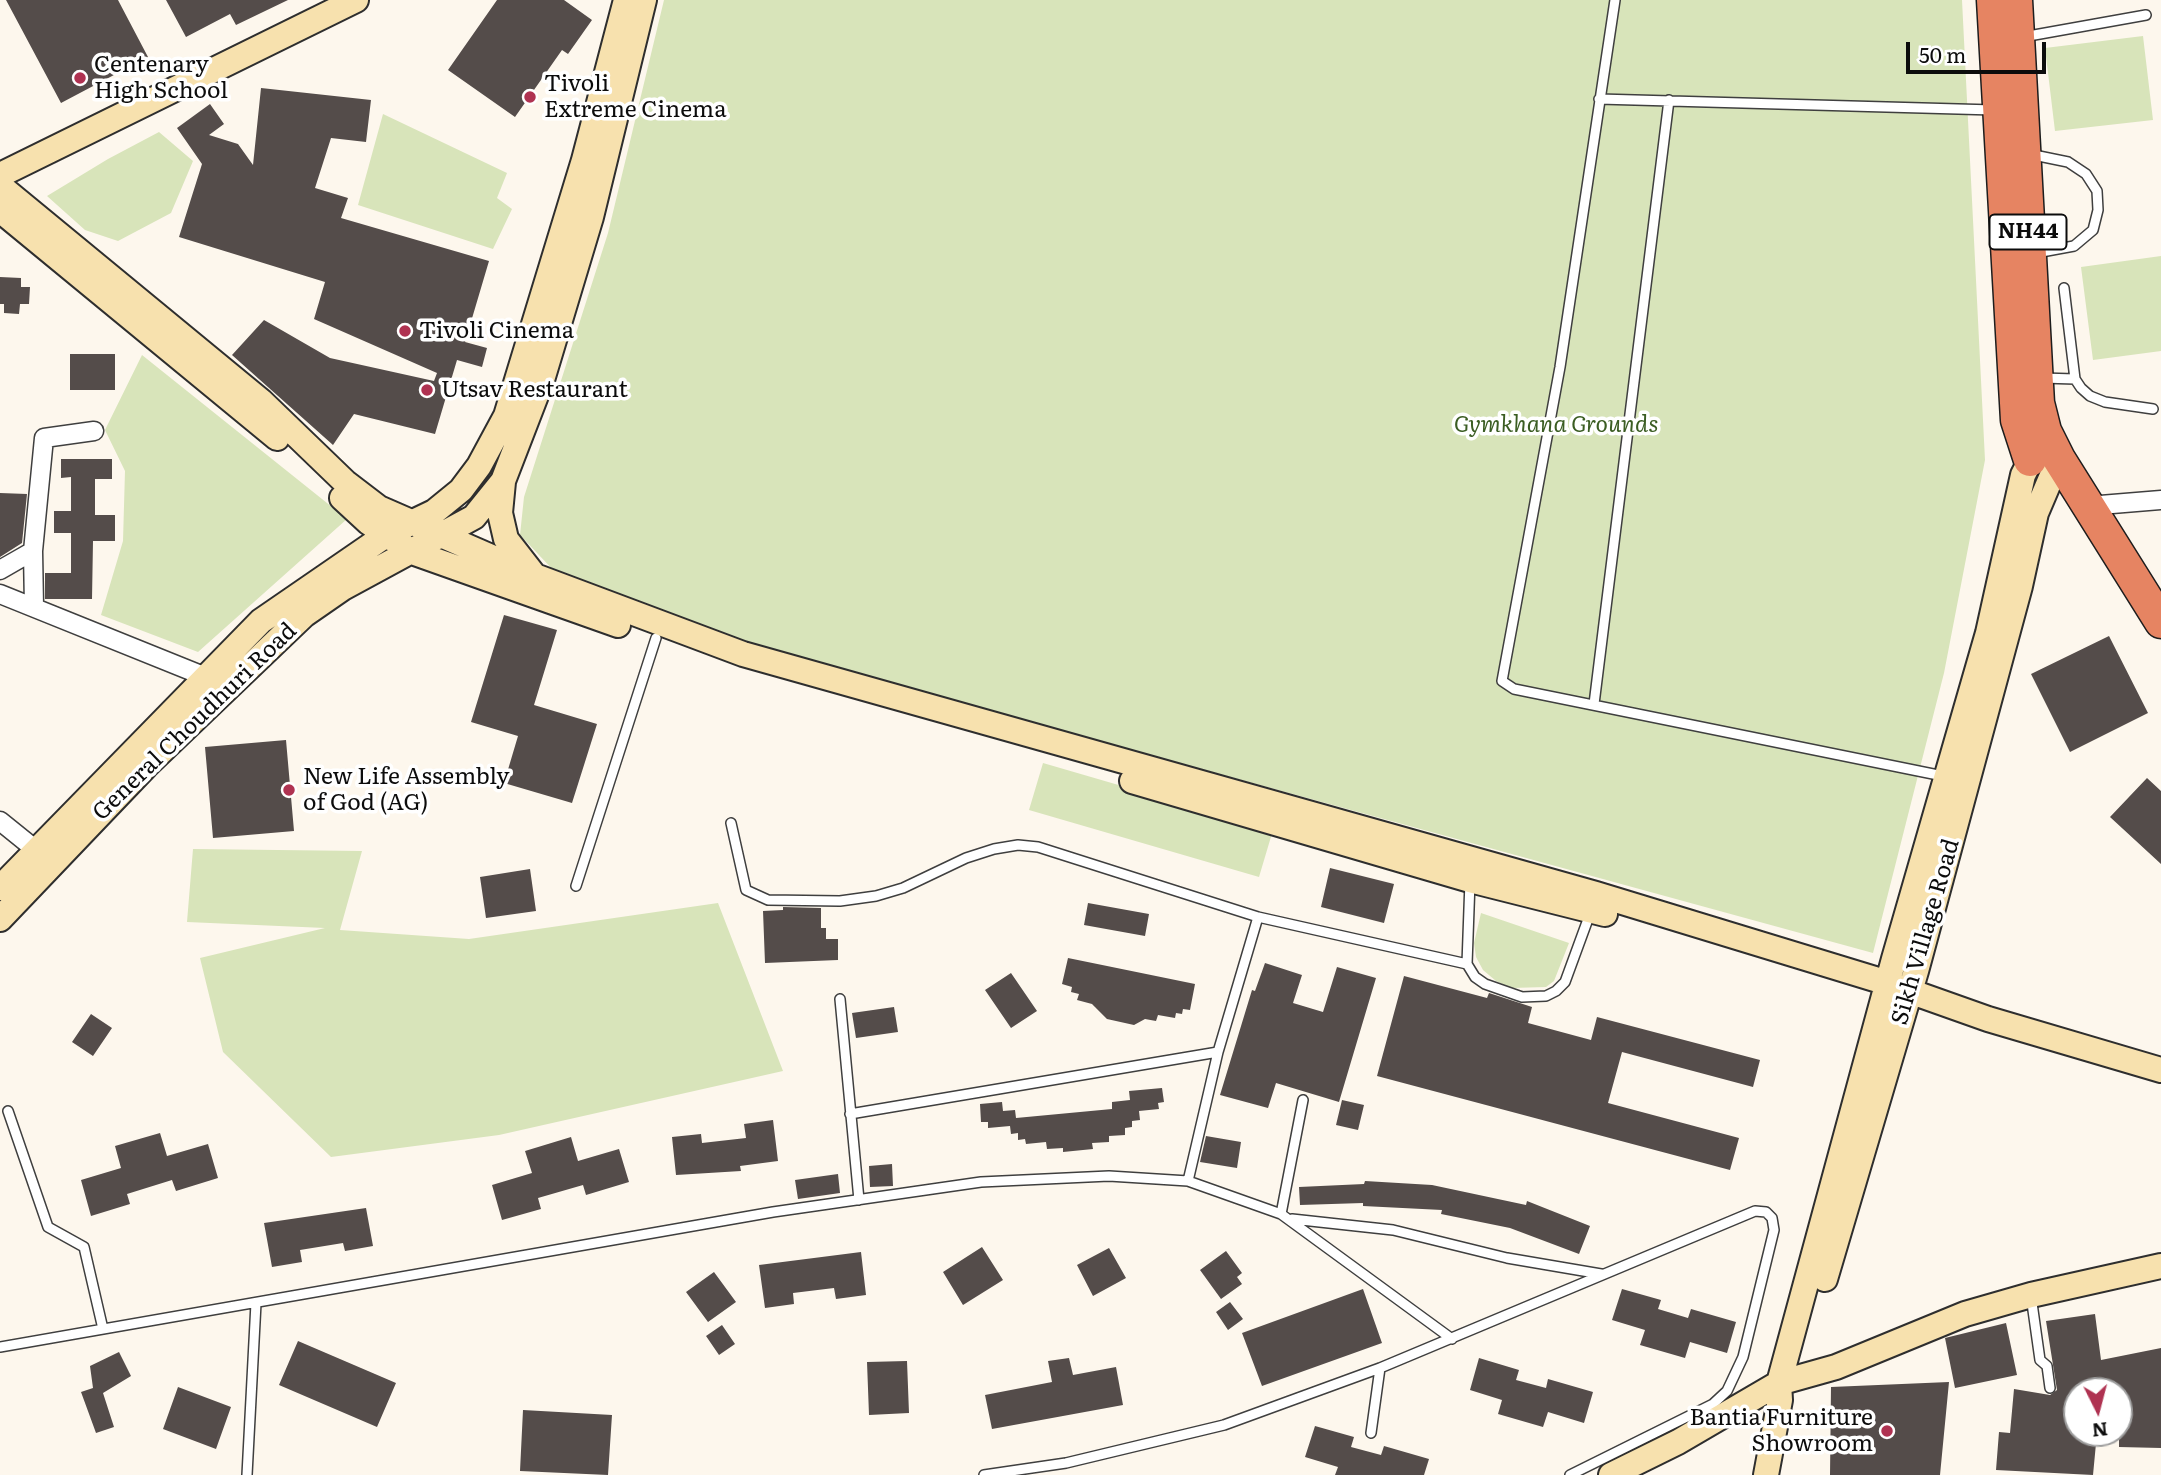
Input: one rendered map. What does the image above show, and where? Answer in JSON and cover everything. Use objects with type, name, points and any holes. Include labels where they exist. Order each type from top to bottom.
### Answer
[{"type":"highway","name":"NH44","points":[[1993,0],[2017,420],[2088,506],[2161,622]]},
{"type":"highway","name":"NH44","points":[[2016,0],[2038,402],[2045,451]]},
{"type":"main road","points":[[0,175],[356,0]]},
{"type":"main road","points":[[0,888],[261,621],[386,535],[434,512],[461,490],[479,466],[506,416],[584,160],[626,0]]},
{"type":"main road","points":[[535,576],[506,539],[500,513],[503,481],[542,380],[591,217],[644,0]]},
{"type":"main road","points":[[0,186],[261,401],[345,482],[379,508],[439,536],[482,565],[656,638],[737,666],[1470,880],[1594,902]]},
{"type":"main road","points":[[0,210],[276,437],[356,511],[412,551],[535,576],[743,654],[1594,902],[1897,996],[2161,1070]]},
{"type":"main road","points":[[1897,996],[1945,776],[1988,633],[2016,502],[2045,451]]},
{"type":"main road","name":"Sikh Village Road","points":[[1766,1475],[1785,1387],[1897,996],[2020,586],[2036,513],[2045,451]]},
{"type":"main road","points":[[439,536],[474,517],[503,481]]},
{"type":"main road","points":[[356,511],[361,534],[359,553]]},
{"type":"main road","name":"General Choudhuri Road","points":[[0,919],[146,766],[304,615],[343,589],[439,536]]},
{"type":"main road","points":[[1897,996],[2161,1086]]},
{"type":"main road","points":[[1611,1475],[1785,1387],[1965,1314],[2031,1295],[2161,1266]]},
{"type":"street","points":[[34,607],[33,551],[44,438],[94,431]]},
{"type":"street","points":[[2088,506],[2161,500]]},
{"type":"street","points":[[0,570],[33,551]]},
{"type":"street","points":[[0,594],[206,677]]},
{"type":"street","points":[[0,821],[36,850]]},
{"type":"lane","points":[[1615,0],[1560,367],[1502,673],[1503,681],[1514,689],[1945,776]]},
{"type":"lane","points":[[2018,37],[2146,15]]},
{"type":"lane","points":[[1599,99],[1999,110]]},
{"type":"lane","points":[[1594,704],[1669,100]]},
{"type":"lane","points":[[2024,153],[2045,155],[2068,162],[2086,174],[2097,191],[2098,210],[2093,230],[2074,246],[2029,254]]},
{"type":"lane","points":[[2064,288],[2076,379],[2090,396],[2105,402],[2152,409]]},
{"type":"lane","points":[[2037,378],[2076,379]]},
{"type":"lane","points":[[576,886],[656,638]]},
{"type":"lane","points":[[732,822],[746,890],[768,900],[839,901],[876,896],[903,888],[966,858],[1018,845],[1038,847],[1258,917],[1467,964]]},
{"type":"lane","points":[[1470,880],[1467,964],[1475,977],[1485,984],[1531,999],[1556,991],[1565,982],[1594,902]]},
{"type":"lane","points":[[1188,1181],[1218,1052],[1258,917]]},
{"type":"lane","points":[[840,999],[859,1200]]},
{"type":"lane","points":[[850,1114],[1218,1052]]},
{"type":"lane","points":[[1285,1216],[1303,1100]]},
{"type":"lane","points":[[8,1111],[48,1227],[84,1247],[103,1329]]},
{"type":"lane","points":[[0,1347],[859,1200],[981,1182],[1110,1176],[1188,1181],[1285,1216],[1393,1230],[1507,1258],[1603,1274]]},
{"type":"lane","points":[[984,1475],[1066,1463],[1224,1425],[1452,1339],[1755,1211],[1766,1212],[1772,1218],[1774,1230],[1743,1357],[1727,1391],[1713,1404],[1570,1475]]},
{"type":"lane","points":[[1285,1216],[1452,1339]]},
{"type":"lane","points":[[2031,1295],[2040,1360],[2047,1366],[2050,1388]]},
{"type":"lane","points":[[247,1475],[256,1303]]},
{"type":"lane","points":[[1371,1433],[1380,1368]]},
{"type":"green space","name":"Gymkhana Grounds","points":[[664,0],[1962,0],[1985,460],[1944,673],[1873,953],[745,644],[556,573],[520,535],[524,497],[608,233]]},
{"type":"green space","points":[[2143,36],[2153,120],[2055,131],[2045,48]]},
{"type":"green space","points":[[383,114],[507,173],[497,198],[512,209],[493,249],[358,205]]},
{"type":"green space","points":[[159,132],[193,161],[171,213],[118,241],[85,230],[47,196],[108,159]]},
{"type":"green space","points":[[2161,256],[2161,351],[2093,360],[2081,267]]},
{"type":"green space","points":[[142,355],[347,519],[198,652],[101,615],[123,541],[125,471],[105,430]]},
{"type":"green space","points":[[1043,763],[1273,830],[1259,877],[1029,810]]},
{"type":"green space","points":[[193,849],[362,851],[340,930],[469,939],[718,903],[783,1071],[499,1135],[331,1157],[223,1052],[200,958],[325,928],[187,922]]},
{"type":"green space","points":[[1481,913],[1569,943],[1554,981],[1546,987],[1511,988],[1496,981],[1483,970],[1476,957],[1474,943]]},
{"type":"building","points":[[6,0],[118,0],[148,57],[61,103]]},
{"type":"building","points":[[166,0],[288,0],[236,25],[230,14],[186,37]]},
{"type":"building","points":[[497,0],[564,0],[592,20],[568,54],[562,50],[515,117],[448,70]]},
{"type":"building","points":[[261,88],[371,100],[366,142],[331,138],[315,188],[348,198],[341,218],[489,261],[465,342],[487,348],[482,367],[457,360],[435,434],[354,414],[333,445],[232,355],[264,320],[330,358],[434,381],[437,373],[314,319],[325,282],[179,237],[202,164],[177,128],[210,104],[224,124],[209,135],[238,144],[253,165]]},
{"type":"building","points":[[0,277],[21,278],[21,287],[30,287],[29,304],[20,304],[19,314],[4,313],[4,304],[0,304]]},
{"type":"building","points":[[70,354],[115,354],[115,390],[70,390]]},
{"type":"building","points":[[61,459],[112,459],[112,479],[95,479],[95,515],[115,515],[115,541],[93,541],[92,599],[45,599],[45,573],[71,573],[71,533],[54,533],[54,511],[71,511],[71,477],[61,478]]},
{"type":"building","points":[[0,493],[27,494],[22,543],[0,557]]},
{"type":"building","points":[[504,615],[557,630],[534,705],[597,724],[572,803],[504,783],[518,736],[471,722]]},
{"type":"building","points":[[2109,636],[2148,713],[2070,752],[2031,674]]},
{"type":"building","points":[[286,740],[294,831],[213,838],[205,747]]},
{"type":"building","points":[[2147,778],[2161,791],[2161,864],[2110,817]]},
{"type":"building","points":[[1330,868],[1394,884],[1384,923],[1321,907]]},
{"type":"building","points":[[530,869],[536,911],[486,918],[480,877]]},
{"type":"building","points":[[1088,903],[1149,914],[1145,936],[1084,925]]},
{"type":"building","points":[[783,907],[821,908],[821,928],[826,928],[826,939],[838,939],[838,960],[765,963],[763,911],[783,910]]},
{"type":"building","points":[[1068,958],[1195,984],[1190,1010],[1183,1009],[1182,1014],[1176,1013],[1175,1018],[1158,1015],[1156,1021],[1145,1019],[1134,1025],[1107,1019],[1092,1004],[1077,1000],[1079,994],[1071,992],[1072,987],[1062,984]]},
{"type":"building","points":[[1265,963],[1302,975],[1293,1003],[1323,1012],[1337,967],[1376,978],[1339,1102],[1276,1083],[1268,1108],[1220,1095],[1252,990],[1255,991]]},
{"type":"building","points":[[1011,973],[1037,1011],[1011,1028],[985,990]]},
{"type":"building","points":[[1404,976],[1487,998],[1489,993],[1532,1007],[1528,1023],[1591,1040],[1597,1017],[1760,1060],[1753,1087],[1622,1052],[1608,1103],[1739,1138],[1730,1170],[1377,1076]]},
{"type":"building","points":[[894,1007],[898,1032],[856,1038],[852,1013]]},
{"type":"building","points":[[91,1014],[112,1028],[93,1056],[72,1042]]},
{"type":"building","points":[[1162,1088],[1164,1102],[1158,1103],[1159,1109],[1139,1111],[1140,1120],[1132,1121],[1132,1127],[1125,1128],[1125,1135],[1109,1136],[1109,1142],[1092,1143],[1093,1149],[1063,1152],[1063,1148],[1047,1149],[1046,1142],[1026,1144],[1025,1139],[1018,1140],[1018,1133],[1011,1134],[1010,1126],[988,1128],[988,1122],[981,1122],[980,1104],[1002,1102],[1003,1111],[1015,1110],[1016,1118],[1112,1109],[1112,1102],[1130,1100],[1129,1091]]},
{"type":"building","points":[[1342,1100],[1364,1105],[1358,1130],[1336,1125]]},
{"type":"building","points":[[773,1120],[778,1161],[740,1166],[741,1171],[676,1175],[672,1137],[701,1134],[702,1143],[746,1138],[744,1124]]},
{"type":"building","points":[[160,1133],[167,1156],[208,1144],[218,1178],[176,1191],[172,1180],[127,1194],[130,1204],[91,1216],[81,1180],[121,1168],[115,1146]]},
{"type":"building","points":[[1206,1136],[1241,1142],[1237,1168],[1200,1162]]},
{"type":"building","points":[[571,1137],[578,1161],[619,1149],[629,1182],[586,1195],[583,1185],[538,1198],[541,1209],[502,1220],[492,1185],[532,1173],[525,1151]]},
{"type":"building","points":[[892,1164],[893,1186],[870,1187],[869,1166]]},
{"type":"building","points":[[838,1174],[840,1193],[798,1199],[795,1180]]},
{"type":"building","points":[[1365,1181],[1432,1185],[1526,1205],[1527,1201],[1590,1226],[1579,1254],[1510,1228],[1441,1214],[1442,1210],[1363,1206],[1363,1203],[1300,1205],[1299,1187],[1364,1184]]},
{"type":"building","points":[[366,1208],[373,1246],[345,1251],[343,1243],[300,1250],[302,1262],[272,1267],[264,1223]]},
{"type":"building","points":[[982,1247],[1003,1280],[963,1305],[943,1272]]},
{"type":"building","points":[[1109,1248],[1126,1278],[1093,1296],[1077,1265]]},
{"type":"building","points":[[1226,1251],[1242,1273],[1237,1277],[1242,1284],[1221,1299],[1200,1270]]},
{"type":"building","points":[[861,1252],[866,1295],[836,1299],[834,1288],[793,1293],[794,1304],[765,1308],[759,1265]]},
{"type":"building","points":[[714,1272],[736,1302],[708,1322],[686,1292]]},
{"type":"building","points":[[1363,1289],[1382,1343],[1262,1386],[1242,1333]]},
{"type":"building","points":[[1622,1289],[1661,1300],[1658,1309],[1688,1318],[1691,1309],[1736,1322],[1727,1353],[1690,1342],[1685,1358],[1640,1345],[1645,1330],[1612,1320]]},
{"type":"building","points":[[1230,1302],[1243,1319],[1228,1330],[1216,1312]]},
{"type":"building","points":[[2095,1314],[2101,1360],[2161,1348],[2161,1448],[2119,1447],[2133,1447],[2133,1377],[2063,1377],[2063,1447],[2096,1447],[2093,1475],[1996,1470],[1999,1432],[2010,1433],[2014,1389],[2050,1395],[2057,1390],[2046,1321]]},
{"type":"building","points":[[2006,1323],[2017,1375],[1955,1388],[1945,1338]]},
{"type":"building","points":[[722,1325],[735,1344],[719,1355],[706,1336]]},
{"type":"building","points":[[298,1341],[396,1383],[377,1427],[279,1385]]},
{"type":"building","points":[[119,1352],[131,1376],[103,1393],[114,1427],[96,1433],[81,1392],[93,1388],[90,1366]]},
{"type":"building","points":[[1069,1358],[1073,1375],[1116,1367],[1123,1405],[992,1429],[985,1395],[1052,1382],[1048,1361]]},
{"type":"building","points":[[1479,1358],[1519,1370],[1516,1380],[1546,1388],[1548,1379],[1593,1392],[1584,1423],[1548,1412],[1543,1427],[1498,1414],[1502,1400],[1470,1390]]},
{"type":"building","points":[[907,1361],[909,1413],[869,1415],[867,1362]]},
{"type":"building","name":"Bantia Furniture Showroom","points":[[1949,1382],[1940,1475],[1830,1475],[1831,1387]]},
{"type":"building","points":[[178,1387],[231,1407],[216,1449],[163,1429]]},
{"type":"building","points":[[523,1410],[612,1415],[608,1475],[520,1471]]},
{"type":"building","points":[[1315,1426],[1354,1437],[1351,1447],[1381,1455],[1384,1446],[1429,1459],[1424,1475],[1335,1475],[1338,1467],[1305,1457]]},
{"type":"place","name":"Centenary High School","points":[[80,78]]},
{"type":"place","name":"Tivoli Extreme Cinema","points":[[530,97]]},
{"type":"place","name":"Tivoli Cinema","points":[[405,331]]},
{"type":"place","name":"Utsav Restaurant","points":[[427,390]]},
{"type":"place","name":"New Life Assembly of God (AG)","points":[[289,790]]},
{"type":"place","name":"Bantia Furniture Showroom","points":[[1887,1431]]}]
